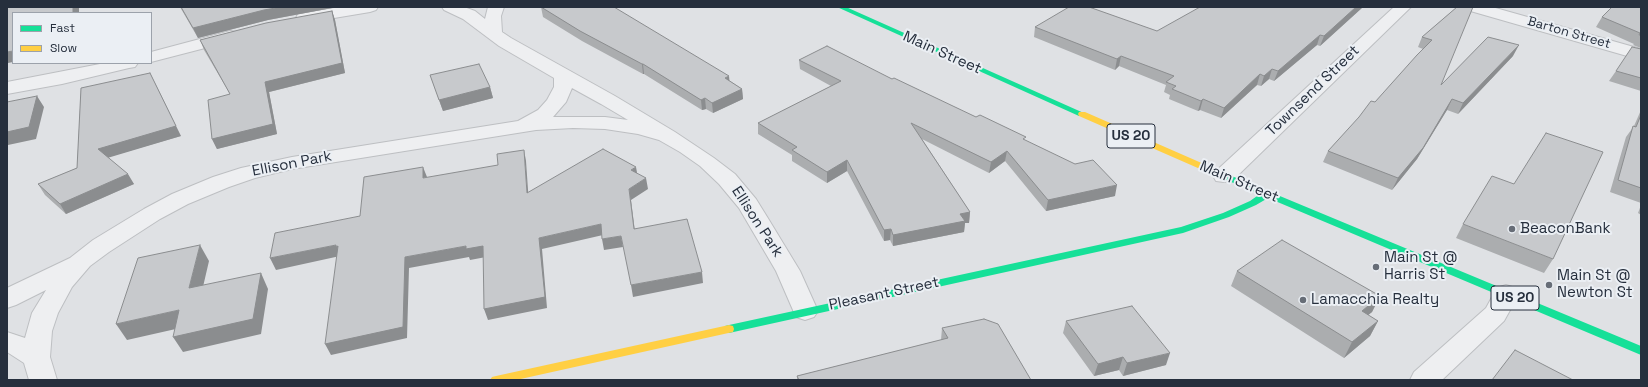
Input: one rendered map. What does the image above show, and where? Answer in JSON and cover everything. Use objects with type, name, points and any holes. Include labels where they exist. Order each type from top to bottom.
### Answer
[{"type":"main road","name":"Main Street","points":[[840,7],[1224,176],[1641,351]]},
{"type":"main road","name":"Pleasant Street","points":[[496,380],[1182,230],[1226,215],[1267,194]]},
{"type":"street","points":[[290,21],[370,7]]},
{"type":"street","name":"Ellison Park","points":[[450,7],[469,15],[499,38],[563,76],[608,100],[668,136],[707,162],[736,189],[758,220],[788,271],[805,312]]},
{"type":"street","points":[[496,7],[493,16],[493,27],[494,32],[499,38]]},
{"type":"street","name":"Townsend Street","points":[[1224,176],[1403,7]]},
{"type":"street","name":"Barton Street","points":[[1473,7],[1544,26],[1641,55]]},
{"type":"street","points":[[152,57],[243,32]]},
{"type":"street","points":[[7,88],[49,81],[125,64]]},
{"type":"street","name":"Ellison Park","points":[[522,126],[540,118],[552,106],[562,92],[564,82],[563,76]]},
{"type":"street","name":"Ellison Park","points":[[7,300],[82,260],[152,214],[194,193],[236,177],[298,162],[522,126],[561,122],[605,123],[640,128],[668,136]]},
{"type":"street","name":"Ellison Park","points":[[40,368],[39,331],[45,313],[63,282],[82,260]]},
{"type":"street","points":[[1424,380],[1495,314],[1506,294]]},
{"type":"street","name":"Ellison Park","points":[[7,342],[19,346],[40,368]]},
{"type":"building","points":[[7,7],[73,7],[73,12],[12,12],[12,51],[7,52]]},
{"type":"building","points":[[181,7],[281,7],[193,28]]},
{"type":"building","points":[[541,7],[614,7],[729,76],[725,78],[742,89],[712,103],[705,98],[701,100],[643,64],[580,31]]},
{"type":"building","points":[[1069,7],[1089,7],[1157,31],[1200,7],[1356,7],[1324,36],[1320,35],[1278,71],[1272,69],[1264,76],[1260,74],[1224,108],[1203,99],[1201,101],[1172,89],[1176,86],[1166,82],[1174,76],[1121,56],[1117,59],[1035,27]]},
{"type":"building","points":[[1457,7],[1473,7],[1441,85],[1488,37],[1519,45],[1463,103],[1452,99],[1423,148],[1398,178],[1328,151],[1359,117],[1371,101],[1375,102],[1432,40],[1422,37]]},
{"type":"building","points":[[1612,7],[1641,7],[1641,35],[1639,35],[1640,33],[1602,17]]},
{"type":"building","points":[[332,11],[342,63],[265,82],[273,124],[212,139],[208,100],[230,94],[200,40],[266,23]]},
{"type":"building","points":[[827,46],[892,79],[894,78],[976,117],[980,115],[1026,137],[1023,139],[1075,164],[1093,160],[1117,185],[1048,200],[1007,151],[991,162],[911,123],[970,212],[960,214],[965,221],[893,235],[891,229],[884,230],[847,160],[827,172],[792,150],[797,147],[758,123],[841,81],[799,60]]},
{"type":"building","points":[[1632,47],[1641,49],[1641,78],[1616,71]]},
{"type":"building","points":[[479,64],[490,87],[439,100],[430,75]]},
{"type":"building","points":[[150,73],[176,126],[98,149],[128,174],[60,204],[38,184],[77,168],[81,88]]},
{"type":"building","points":[[37,96],[29,127],[7,132],[7,102]]},
{"type":"building","points":[[1641,115],[1641,188],[1618,180],[1633,126],[1636,127]]},
{"type":"building","points":[[1546,133],[1603,152],[1553,259],[1463,224],[1492,176],[1514,184]]},
{"type":"building","points":[[603,149],[636,167],[631,170],[646,178],[629,189],[634,229],[687,219],[702,272],[631,285],[621,236],[602,239],[601,224],[539,238],[545,297],[484,309],[483,246],[466,249],[466,246],[405,257],[403,327],[325,344],[338,246],[336,247],[336,245],[270,258],[275,233],[360,216],[364,177],[423,167],[423,178],[498,165],[497,154],[524,150],[527,193]]},
{"type":"building","points":[[1282,240],[1380,296],[1362,311],[1378,321],[1352,342],[1237,271]]},
{"type":"building","points":[[200,245],[189,288],[261,273],[253,319],[173,337],[179,310],[116,324],[138,258]]},
{"type":"building","points":[[1132,306],[1170,353],[1127,363],[1123,357],[1098,364],[1066,321]]},
{"type":"building","points":[[984,319],[998,324],[1031,380],[799,380],[797,376],[948,338],[942,328]]},
{"type":"building","points":[[1515,350],[1573,380],[1492,380]]},
{"type":"traffic: fast","points":[[840,7],[1082,114]]},
{"type":"traffic: fast","points":[[1210,170],[1641,351]]},
{"type":"traffic: fast","points":[[729,329],[1183,230],[1226,215],[1253,203],[1267,194]]},
{"type":"traffic: slow","points":[[1082,114],[1210,170]]},
{"type":"traffic: slow","points":[[496,380],[729,329]]},
{"type":"place","name":"BeaconBank","points":[[1512,229]]},
{"type":"place","name":"Main St @ Harris St","points":[[1376,267]]},
{"type":"place","name":"Main St @ Newton St","points":[[1549,285]]},
{"type":"place","name":"Lamacchia Realty","points":[[1303,300]]}]
